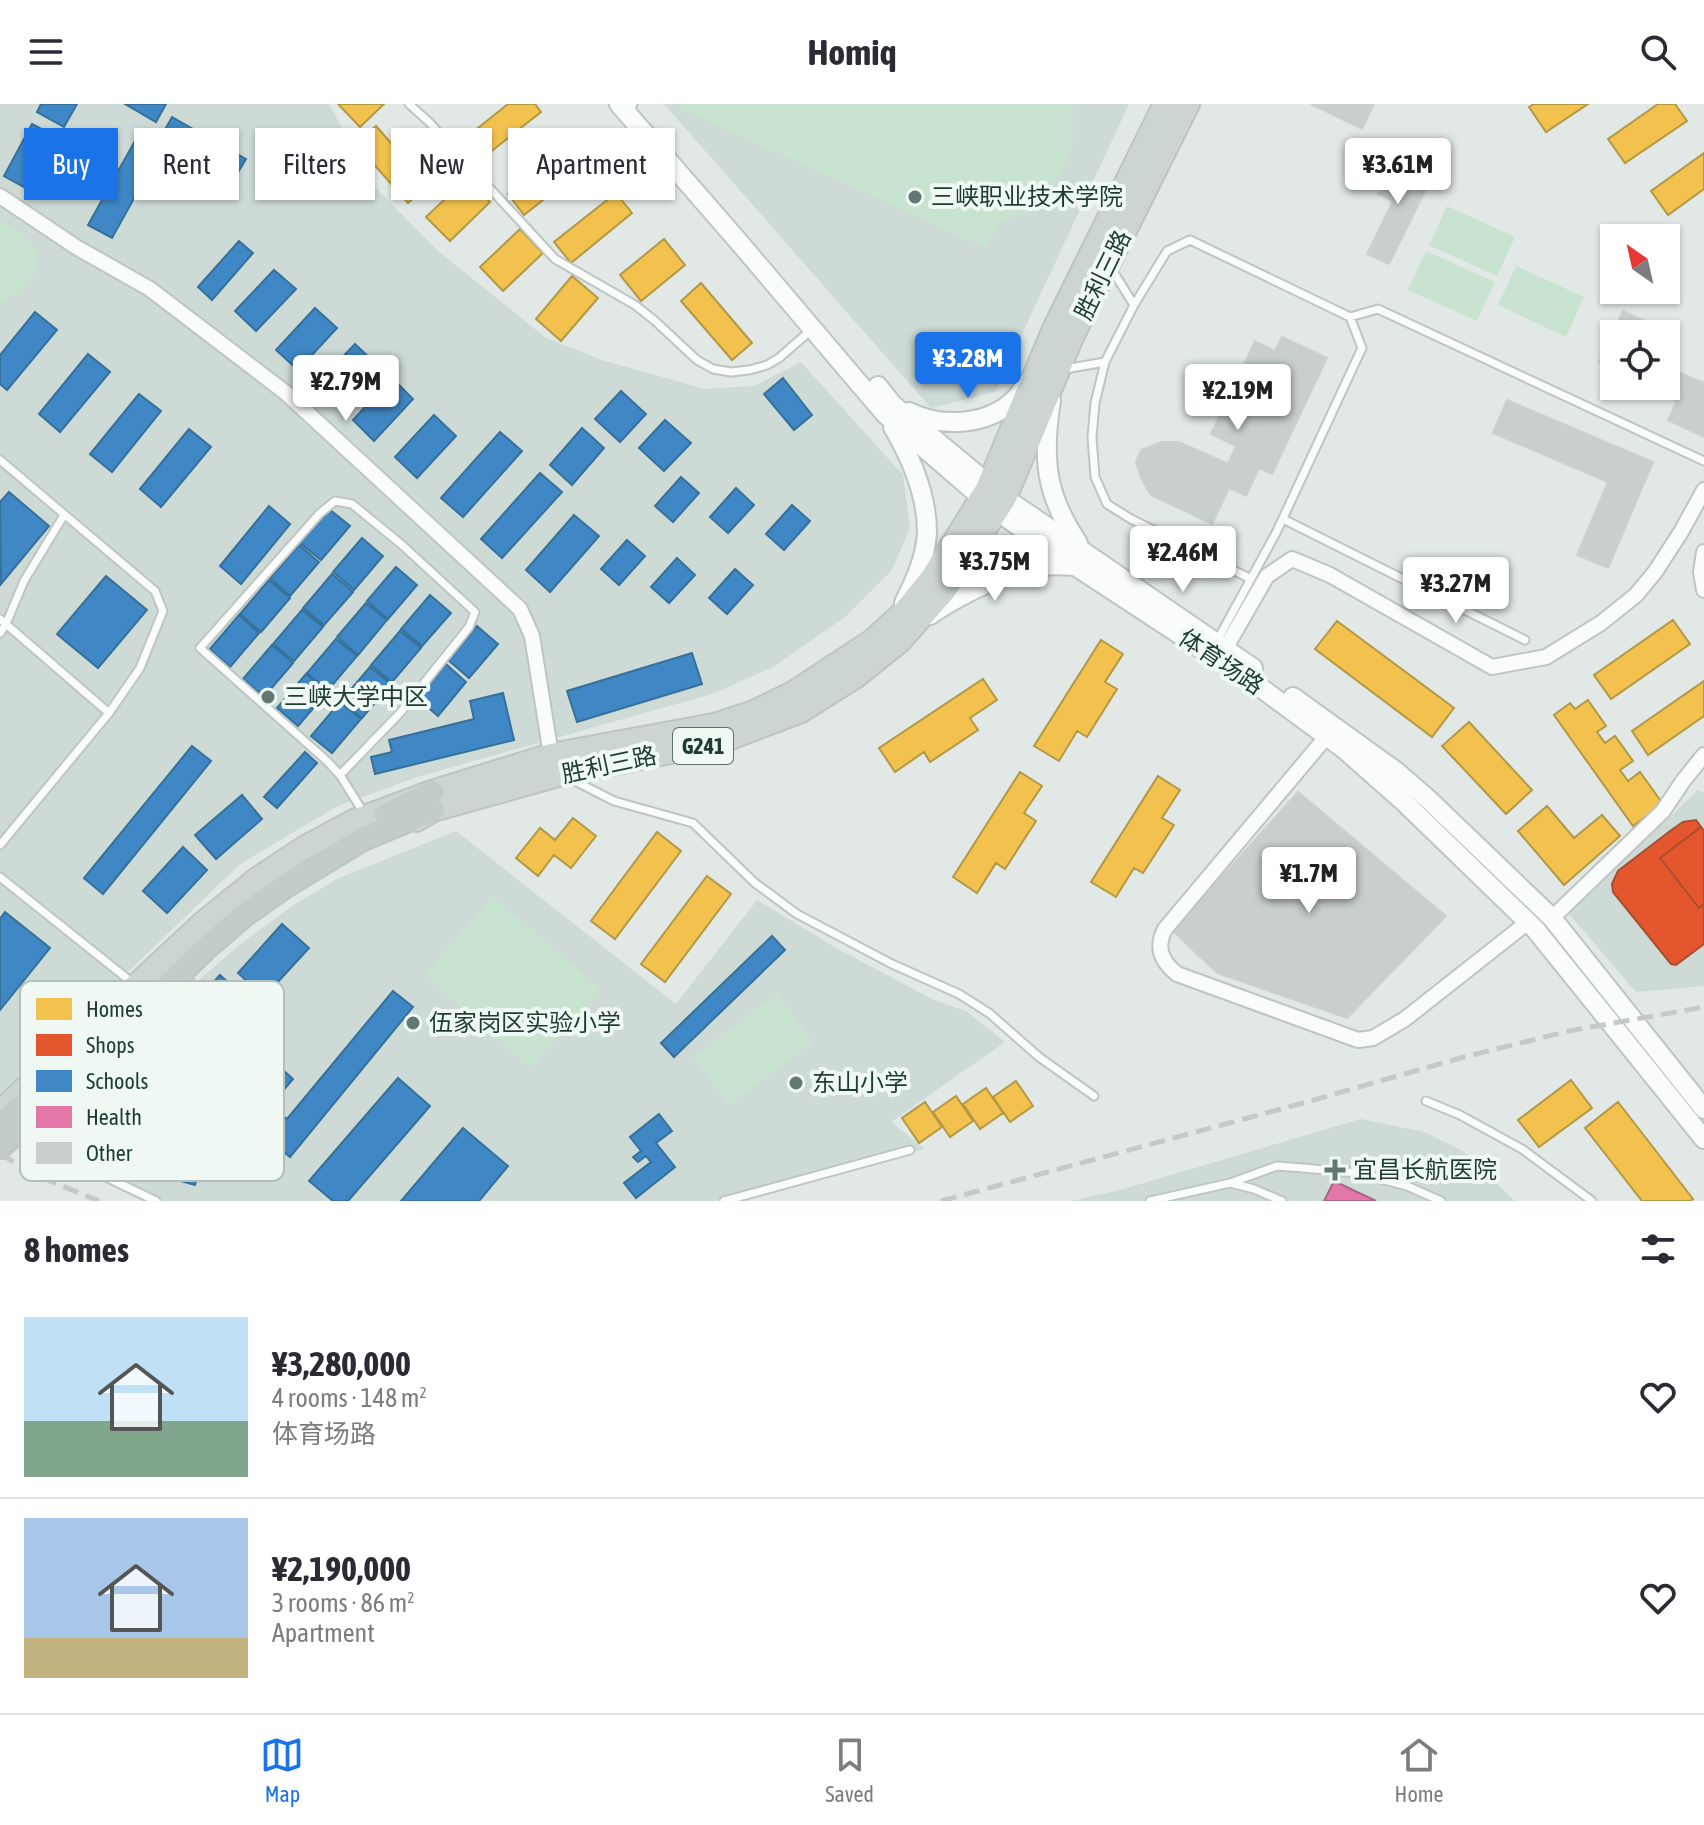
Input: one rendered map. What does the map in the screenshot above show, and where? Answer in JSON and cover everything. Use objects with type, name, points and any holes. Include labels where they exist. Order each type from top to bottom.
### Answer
[{"type":"highway","name":"G241","points":[[156,981],[240,906],[278,879],[363,828],[432,801]]},
{"type":"highway","name":"G241","points":[[174,981],[226,931],[363,828]]},
{"type":"highway","name":"G241","points":[[0,1125],[20,1107]]},
{"type":"highway","name":"G241","points":[[0,1147],[20,1128]]},
{"type":"main road","name":"体育场路","points":[[629,104],[813,329],[889,409],[993,498],[1327,736],[1404,802],[1528,922],[1704,1139]]},
{"type":"main road","name":"体育场路","points":[[629,104],[889,409]]},
{"type":"main road","name":"胜利三路","points":[[1050,373],[1061,315],[1165,104]]},
{"type":"main road","name":"胜利三路","points":[[186,981],[252,919],[432,801],[754,712],[793,693],[904,623],[931,579],[993,498],[1050,373],[1072,337],[1188,104]]},
{"type":"main road","points":[[889,409],[952,423],[973,420],[995,413],[1050,373]]},
{"type":"main road","points":[[904,623],[983,585],[1080,559],[1051,489],[1046,455],[1050,373]]},
{"type":"main road","points":[[889,409],[916,476],[924,504],[927,533],[904,623]]},
{"type":"main road","name":"体育场路","points":[[1080,559],[1220,646],[1367,748],[1428,799],[1552,918],[1704,1109]]},
{"type":"main road","name":"G241","points":[[141,981],[170,951],[257,879],[304,848],[363,828]]},
{"type":"main road","name":"G241","points":[[0,1112],[20,1093]]},
{"type":"main road","name":"胜利三路","points":[[0,1161],[20,1142]]},
{"type":"street","points":[[0,196],[76,247],[150,289],[286,393],[520,609],[532,636],[556,765]]},
{"type":"street","points":[[1220,646],[1267,576],[1292,559],[1330,575],[1492,667],[1546,657],[1601,623],[1636,595],[1681,532],[1704,490]]},
{"type":"street","points":[[1704,552],[1701,572],[1704,590]]},
{"type":"street","points":[[1327,736],[1165,929],[1159,948],[1168,966],[1177,974],[1358,1040],[1388,1031],[1528,922]]},
{"type":"street","points":[[1552,918],[1663,811],[1704,755]]},
{"type":"lane","points":[[409,104],[555,259],[635,305],[697,360],[713,369],[740,371],[767,365],[813,329]]},
{"type":"lane","points":[[1251,579],[1107,504],[1095,477],[1092,437],[1095,403],[1105,362],[1134,305],[1167,251],[1190,240],[1350,317],[1378,309],[1704,461]]},
{"type":"lane","points":[[1108,264],[1134,305]]},
{"type":"lane","points":[[1220,646],[1362,348],[1350,317]]},
{"type":"lane","points":[[1050,373],[1105,362]]},
{"type":"lane","points":[[0,460],[155,591],[163,611],[140,668],[109,713],[0,845]]},
{"type":"lane","points":[[340,775],[400,713],[469,627],[475,612],[352,504],[335,501],[320,513],[200,648],[340,775],[363,828]]},
{"type":"lane","points":[[0,633],[24,581],[64,515]]},
{"type":"lane","points":[[1283,519],[1525,640]]},
{"type":"lane","points":[[3,622],[109,713]]},
{"type":"lane","points":[[556,765],[614,801],[693,823],[755,883],[797,914],[892,964],[959,994],[989,1013],[1039,1057],[1094,1096]]},
{"type":"lane","points":[[0,877],[130,981]]},
{"type":"lane","points":[[1426,1101],[1460,1115],[1522,1149],[1592,1201]]},
{"type":"lane","points":[[724,1201],[910,1150]]},
{"type":"lane","points":[[1150,1201],[1230,1183],[1277,1166],[1359,1173],[1407,1186],[1441,1201]]},
{"type":"lane","points":[[114,1181],[156,1201]]},
{"type":"lane","points":[[1230,1183],[1282,1201]]},
{"type":"shaded area","points":[[0,104],[329,104],[342,128],[255,128],[255,200],[375,200],[375,187],[437,250],[546,338],[605,361],[705,389],[754,386],[801,362],[903,475],[910,528],[892,570],[845,617],[773,667],[712,694],[417,777],[338,806],[239,865],[119,981],[20,981],[20,1078],[0,1098]]},
{"type":"shaded area","name":"三峡职业技术学院","points":[[664,104],[1129,104],[995,392],[931,408]]},
{"type":"shaded area","points":[[1698,790],[1704,793],[1704,986],[1636,992],[1569,914]]},
{"type":"shaded area","name":"伍家岗区实验小学","points":[[456,831],[676,1004],[757,900],[838,949],[934,1000],[966,1011],[1005,1042],[891,1122],[925,1149],[714,1201],[164,1201],[122,1181],[284,1181],[284,981],[197,981],[295,904],[339,878]]},
{"type":"shaded area","name":"宜昌长航医院","points":[[1361,1119],[1424,1132],[1463,1151],[1515,1201],[1072,1201],[1120,1190]]},
{"type":"green space","points":[[680,104],[1071,104],[1073,140],[1063,170],[1046,193],[1029,211],[998,224],[986,248],[679,108]]},
{"type":"green space","points":[[1447,206],[1515,237],[1497,276],[1429,245]]},
{"type":"green space","points":[[0,221],[28,237],[37,257],[33,276],[19,291],[0,303]]},
{"type":"green space","points":[[1426,251],[1495,282],[1477,321],[1408,290]]},
{"type":"green space","points":[[1516,266],[1584,297],[1566,337],[1498,305]]},
{"type":"green space","points":[[493,896],[600,989],[531,1068],[425,975]]},
{"type":"green space","points":[[777,994],[813,1042],[729,1105],[693,1057]]},
{"type":"building: Homes","points":[[338,104],[384,104],[360,127]]},
{"type":"building: Homes","points":[[508,104],[535,104],[541,112],[521,128],[508,128],[508,138],[492,151],[492,128],[478,128]]},
{"type":"building: Homes","points":[[1534,104],[1588,104],[1546,132],[1529,107]]},
{"type":"building: Homes","points":[[1658,104],[1675,104],[1687,121],[1625,163],[1608,139]]},
{"type":"building: Homes","points":[[376,126],[391,143],[391,184],[375,166]]},
{"type":"building: Homes","points":[[1704,153],[1704,189],[1668,215],[1651,191]]},
{"type":"building: Homes","points":[[444,200],[490,202],[450,241],[426,217]]},
{"type":"building: Homes","points":[[513,200],[543,200],[524,215]]},
{"type":"building: Homes","points":[[607,200],[622,200],[632,213],[571,263],[554,242]]},
{"type":"building: Homes","points":[[520,229],[543,253],[503,291],[480,267]]},
{"type":"building: Homes","points":[[664,239],[685,265],[641,301],[620,275]]},
{"type":"building: Homes","points":[[572,276],[598,298],[561,341],[536,319]]},
{"type":"building: Homes","points":[[701,283],[752,343],[732,360],[681,301]]},
{"type":"building: Homes","points":[[1673,620],[1690,644],[1611,699],[1594,675]]},
{"type":"building: Homes","points":[[1337,621],[1454,708],[1432,737],[1315,649]]},
{"type":"building: Homes","points":[[1101,640],[1123,654],[1105,682],[1117,689],[1087,737],[1077,731],[1059,761],[1034,746]]},
{"type":"building: Homes","points":[[983,679],[997,700],[970,718],[978,730],[930,762],[924,752],[895,772],[879,748]]},
{"type":"building: Homes","points":[[1704,681],[1704,716],[1648,755],[1632,731]]},
{"type":"building: Homes","points":[[1588,700],[1606,726],[1597,732],[1605,743],[1615,736],[1633,761],[1620,770],[1628,781],[1640,772],[1663,804],[1633,826],[1554,715],[1570,703],[1575,709]]},
{"type":"building: Homes","points":[[1469,722],[1532,790],[1506,814],[1442,746]]},
{"type":"building: Homes","points":[[1020,772],[1042,786],[1024,813],[1036,821],[1005,869],[996,863],[977,893],[953,877]]},
{"type":"building: Homes","points":[[1158,776],[1180,790],[1162,818],[1174,825],[1143,873],[1134,868],[1116,897],[1091,882]]},
{"type":"building: Homes","points":[[1547,806],[1574,838],[1602,815],[1620,836],[1564,885],[1518,831]]},
{"type":"building: Homes","points":[[573,818],[596,836],[571,868],[554,855],[538,876],[516,858],[540,828],[555,840]]},
{"type":"building: Homes","points":[[657,832],[681,851],[615,939],[591,921]]},
{"type":"building: Homes","points":[[707,876],[731,894],[665,982],[641,964]]},
{"type":"building: Homes","points":[[1571,1080],[1592,1108],[1539,1147],[1518,1120]]},
{"type":"building: Homes","points":[[1016,1081],[1033,1106],[1010,1122],[993,1097]]},
{"type":"building: Homes","points":[[986,1088],[1003,1113],[980,1129],[963,1104]]},
{"type":"building: Homes","points":[[956,1096],[973,1121],[950,1137],[933,1112]]},
{"type":"building: Homes","points":[[925,1102],[942,1127],[919,1143],[902,1118]]},
{"type":"building: Homes","points":[[1618,1102],[1693,1199],[1642,1201],[1585,1128]]},
{"type":"building: Shops","points":[[1696,820],[1704,831],[1704,944],[1676,965],[1671,964],[1613,892],[1612,884],[1618,871],[1670,831],[1683,822]]},
{"type":"building: Shops","points":[[1701,827],[1704,831],[1704,904],[1699,908],[1660,858]]},
{"type":"building: Schools","points":[[41,104],[77,104],[64,127],[37,112]]},
{"type":"building: Schools","points":[[125,104],[166,104],[156,122]]},
{"type":"building: Schools","points":[[172,117],[191,128],[166,128]]},
{"type":"building: Schools","points":[[24,139],[24,187],[4,176]]},
{"type":"building: Schools","points":[[134,143],[134,199],[112,238],[88,225],[102,200],[118,200],[118,171]]},
{"type":"building: Schools","points":[[239,155],[246,159],[239,171]]},
{"type":"building: Schools","points":[[239,241],[253,253],[212,300],[198,287]]},
{"type":"building: Schools","points":[[274,270],[296,289],[256,331],[235,311]]},
{"type":"building: Schools","points":[[315,308],[337,328],[298,370],[276,350]]},
{"type":"building: Schools","points":[[35,312],[57,330],[7,390],[0,384],[0,355]]},
{"type":"building: Schools","points":[[355,344],[376,364],[337,406],[315,386]]},
{"type":"building: Schools","points":[[88,354],[110,372],[60,432],[39,414]]},
{"type":"building: Schools","points":[[392,378],[413,399],[374,441],[353,420]]},
{"type":"building: Schools","points":[[783,378],[812,415],[794,430],[764,394]]},
{"type":"building: Schools","points":[[621,391],[646,414],[620,442],[595,419]]},
{"type":"building: Schools","points":[[139,394],[161,411],[112,472],[90,454]]},
{"type":"building: Schools","points":[[434,415],[456,436],[417,478],[395,457]]},
{"type":"building: Schools","points":[[665,420],[691,443],[664,471],[639,448]]},
{"type":"building: Schools","points":[[582,428],[604,448],[572,485],[550,465]]},
{"type":"building: Schools","points":[[189,429],[211,447],[161,507],[140,489]]},
{"type":"building: Schools","points":[[500,432],[522,451],[463,517],[441,498]]},
{"type":"building: Schools","points":[[540,473],[562,492],[502,558],[481,539]]},
{"type":"building: Schools","points":[[681,477],[699,493],[673,522],[655,506]]},
{"type":"building: Schools","points":[[736,488],[754,505],[728,533],[710,517]]},
{"type":"building: Schools","points":[[9,492],[49,526],[1,584],[0,502]]},
{"type":"building: Schools","points":[[792,505],[810,521],[784,550],[766,534]]},
{"type":"building: Schools","points":[[269,506],[290,524],[241,584],[220,566]]},
{"type":"building: Schools","points":[[329,509],[350,526],[321,560],[300,543]]},
{"type":"building: Schools","points":[[574,515],[599,536],[550,592],[526,570]]},
{"type":"building: Schools","points":[[362,538],[383,556],[354,590],[333,572]]},
{"type":"building: Schools","points":[[627,540],[645,556],[619,585],[601,569]]},
{"type":"building: Schools","points":[[299,545],[319,562],[290,596],[270,578]]},
{"type":"building: Schools","points":[[677,558],[695,575],[669,603],[651,587]]},
{"type":"building: Schools","points":[[396,567],[417,585],[388,619],[367,601]]},
{"type":"building: Schools","points":[[735,569],[753,585],[727,614],[709,598]]},
{"type":"building: Schools","points":[[332,574],[353,592],[324,625],[303,608]]},
{"type":"building: Schools","points":[[106,576],[147,610],[98,668],[57,634]]},
{"type":"building: Schools","points":[[269,580],[290,598],[261,632],[240,614]]},
{"type":"building: Schools","points":[[430,595],[451,613],[422,646],[401,629]]},
{"type":"building: Schools","points":[[366,603],[387,620],[358,655],[337,637]]},
{"type":"building: Schools","points":[[302,610],[323,627],[294,661],[273,644]]},
{"type":"building: Schools","points":[[239,615],[259,633],[230,667],[210,649]]},
{"type":"building: Schools","points":[[477,626],[498,644],[469,678],[448,660]]},
{"type":"building: Schools","points":[[400,631],[421,648],[392,682],[371,665]]},
{"type":"building: Schools","points":[[336,639],[357,656],[328,690],[307,673]]},
{"type":"building: Schools","points":[[272,645],[293,663],[264,697],[243,679]]},
{"type":"building: Schools","points":[[692,653],[702,684],[577,722],[567,691]]},
{"type":"building: Schools","points":[[446,664],[466,682],[438,716],[417,698]]},
{"type":"building: Schools","points":[[370,667],[391,684],[362,718],[341,701]]},
{"type":"building: Schools","points":[[306,674],[327,692],[298,726],[277,708]]},
{"type":"building: Schools","points":[[503,693],[514,740],[375,774],[371,757],[392,752],[389,740],[474,719],[470,701]]},
{"type":"building: Schools","points":[[340,702],[361,719],[332,753],[311,736]]},
{"type":"building: Schools","points":[[192,746],[211,761],[103,894],[84,878]]},
{"type":"building: Schools","points":[[305,752],[317,763],[277,808],[264,797]]},
{"type":"building: Schools","points":[[242,795],[262,819],[216,859],[195,835]]},
{"type":"building: Schools","points":[[183,847],[207,870],[167,913],[143,891]]},
{"type":"building: Schools","points":[[5,912],[50,948],[23,981],[20,981],[0,1010],[0,919]]},
{"type":"building: Schools","points":[[282,924],[309,948],[279,981],[247,981],[238,973]]},
{"type":"building: Schools","points":[[772,936],[785,950],[674,1057],[661,1043]]},
{"type":"building: Schools","points":[[393,991],[413,1007],[290,1157],[284,1152],[284,1117],[287,1119]]},
{"type":"building: Schools","points":[[284,1071],[293,1079],[284,1090]]},
{"type":"building: Schools","points":[[398,1078],[430,1106],[348,1201],[333,1201],[309,1181]]},
{"type":"building: Schools","points":[[659,1114],[672,1131],[656,1143],[675,1167],[636,1198],[624,1183],[651,1162],[646,1156],[638,1162],[633,1157],[641,1151],[630,1137]]},
{"type":"building: Schools","points":[[463,1128],[508,1166],[479,1201],[401,1201]]},
{"type":"building: Health","points":[[1334,1181],[1376,1201],[1324,1201]]},
{"type":"building: Other","points":[[1311,104],[1374,104],[1362,129]]},
{"type":"building: Other","points":[[1399,151],[1423,163],[1415,181],[1427,187],[1389,264],[1367,254],[1393,201],[1378,194]]},
{"type":"building: Other","points":[[1623,311],[1643,320],[1619,320]]},
{"type":"building: Other","points":[[1282,337],[1327,358],[1272,474],[1259,468],[1246,496],[1229,488],[1212,524],[1151,495],[1136,462],[1141,450],[1162,442],[1179,442],[1228,464],[1236,446],[1211,434],[1255,341],[1275,351]]},
{"type":"building: Other","points":[[1680,373],[1704,381],[1704,437],[1668,420],[1680,400]]},
{"type":"building: Other","points":[[1507,400],[1653,462],[1608,568],[1577,555],[1608,482],[1493,433]]},
{"type":"building: Other","points":[[1298,792],[1446,916],[1347,1018],[1217,973],[1173,931]]},
{"type":"railway","points":[[941,1201],[1464,1057],[1569,1031],[1704,1007]]},
{"type":"railway","points":[[0,1153],[20,1167]]},
{"type":"railway","points":[[50,1181],[99,1201]]},
{"type":"place","name":"三峡职业技术学院","points":[[915,197]]},
{"type":"place","name":"三峡大学中区","points":[[268,697]]},
{"type":"place","name":"伍家岗区实验小学","points":[[413,1023]]},
{"type":"place","name":"东山小学","points":[[796,1083]]},
{"type":"place","name":"宜昌长航医院","points":[[1335,1170]]}]
